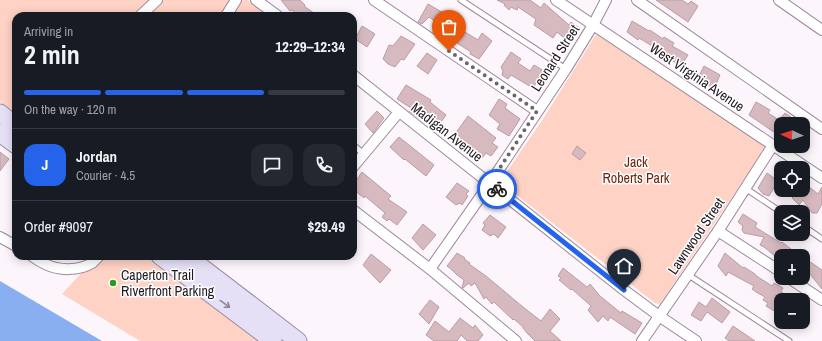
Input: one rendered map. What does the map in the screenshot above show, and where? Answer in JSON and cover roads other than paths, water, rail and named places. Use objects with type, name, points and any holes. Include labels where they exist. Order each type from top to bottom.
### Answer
[{"type":"main road","points":[[0,113],[12,123]]},
{"type":"main road","points":[[0,133],[12,142]]},
{"type":"main road","points":[[165,260],[274,341]]},
{"type":"main road","points":[[192,260],[298,341]]},
{"type":"street","points":[[144,12],[157,0]]},
{"type":"street","points":[[228,12],[236,0]]},
{"type":"street","points":[[256,0],[272,12]]},
{"type":"street","points":[[374,0],[537,111]]},
{"type":"street","name":"West Virginia Avenue","points":[[556,0],[822,178]]},
{"type":"street","name":"Leonard Street","points":[[430,269],[490,183],[566,69],[593,25],[606,0]]},
{"type":"street","points":[[638,0],[822,129]]},
{"type":"street","points":[[779,0],[822,30]]},
{"type":"street","name":"Madigan Avenue","points":[[357,78],[624,290],[696,341]]},
{"type":"street","points":[[357,163],[399,112]]},
{"type":"street","name":"Lawnwood Street","points":[[642,341],[718,231],[773,145]]},
{"type":"street","points":[[357,213],[430,269],[516,341]]},
{"type":"street","points":[[718,231],[774,267]]},
{"type":"street","points":[[0,236],[12,244]]},
{"type":"street","points":[[38,260],[57,269],[69,270],[82,267],[92,263],[95,260]]},
{"type":"street","points":[[800,285],[822,300]]},
{"type":"lane","points":[[461,0],[566,69]]},
{"type":"lane","points":[[357,148],[364,154]]},
{"type":"lane","points":[[745,188],[774,207]]},
{"type":"lane","points":[[810,231],[822,239]]},
{"type":"lane","points":[[687,274],[789,341]]},
{"type":"water","points":[[0,281],[102,341],[0,341]]},
{"type":"place","name":"Caperton Trail Riverfront Parking","points":[[113,283]]},
{"type":"park label","name":"Jack Roberts Park","points":[[636,170]]}]
